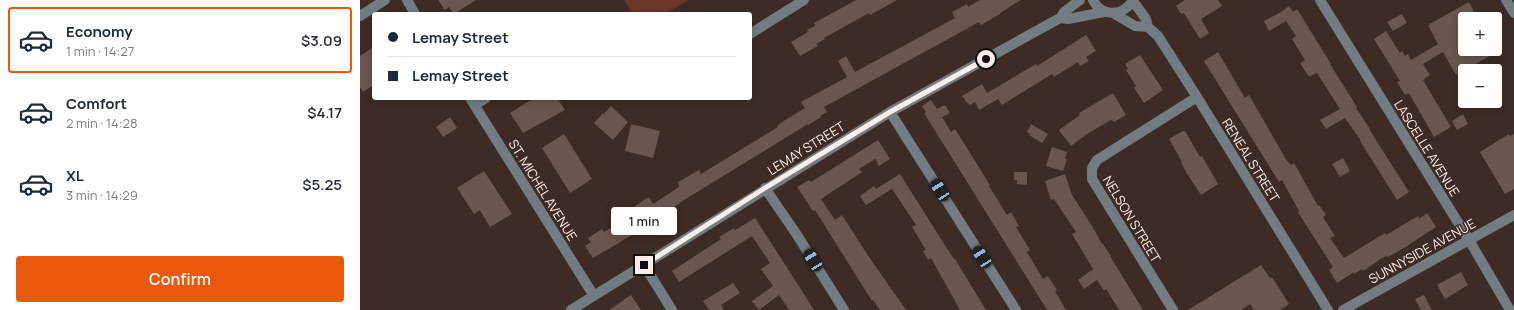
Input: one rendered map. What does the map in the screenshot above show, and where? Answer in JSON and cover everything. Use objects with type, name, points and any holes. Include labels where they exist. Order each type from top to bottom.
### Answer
[{"type":"street","points":[[360,16],[386,0]]},
{"type":"street","points":[[406,0],[414,12]]},
{"type":"street","points":[[752,33],[804,0]]},
{"type":"street","name":"LEMAY STREET","points":[[571,310],[765,188],[890,112],[1060,18],[1064,12],[1080,0]]},
{"type":"street","points":[[1093,0],[1097,6],[1135,26],[1148,27]]},
{"type":"street","name":"LEMAY STREET","points":[[1060,18],[1068,19],[1126,9],[1133,0]]},
{"type":"street","name":"RENEAL STREET","points":[[1133,0],[1146,19],[1148,27],[1158,36],[1197,97],[1328,310]]},
{"type":"street","name":"LASCELLE AVENUE","points":[[1320,0],[1469,240],[1510,310]]},
{"type":"street","points":[[1506,0],[1514,13]]},
{"type":"street","name":"NELSON STREET","points":[[1172,310],[1092,180],[1092,168],[1097,160],[1197,97]]},
{"type":"street","name":"ST. MICHEL AVENUE","points":[[472,102],[594,296]]},
{"type":"street","points":[[890,112],[1016,310]]},
{"type":"street","points":[[765,188],[797,235],[844,310]]},
{"type":"street","name":"SUNNYSIDE AVENUE","points":[[1343,310],[1514,215]]},
{"type":"street","points":[[644,265],[672,310]]},
{"type":"shaded area","points":[[624,0],[689,0],[668,12],[631,12]]},
{"type":"building","points":[[438,0],[476,0],[457,12],[453,12],[449,7],[445,10]]},
{"type":"building","points":[[856,0],[897,0],[870,15],[869,13],[824,38],[825,39],[816,44],[818,46],[800,56],[791,42],[808,32],[807,30],[815,26],[814,23]]},
{"type":"building","points":[[980,0],[1021,0],[981,25],[979,22],[824,107],[827,112],[820,116],[821,117],[684,200],[651,224],[593,258],[585,246],[591,242],[588,238],[602,229],[604,232],[639,211],[635,206],[649,197],[653,204],[679,187],[678,182],[699,170],[701,174],[778,127],[777,126],[782,122],[805,108],[801,102],[847,77],[838,61],[846,56],[855,72],[955,18],[952,12],[967,4],[968,7]]},
{"type":"building","points":[[1185,0],[1218,0],[1222,6],[1201,19],[1209,33],[1200,39],[1184,13],[1181,14],[1176,6]]},
{"type":"building","points":[[1469,2],[1474,12],[1458,12],[1458,56],[1490,56],[1475,64],[1458,64],[1458,74],[1456,75],[1443,52],[1423,64],[1430,75],[1423,80],[1451,127],[1434,137],[1409,93],[1405,95],[1397,82],[1400,81],[1374,39],[1386,31],[1400,53],[1402,51],[1405,56],[1408,54],[1411,60],[1438,44],[1428,25]]},
{"type":"building","points":[[1289,6],[1293,12],[1297,9],[1357,107],[1356,108],[1409,192],[1397,200],[1345,118],[1326,129],[1320,120],[1340,109],[1317,73],[1309,77],[1300,63],[1305,60],[1292,39],[1296,36],[1286,21],[1269,31],[1264,21]]},
{"type":"building","points":[[1402,14],[1407,23],[1393,31],[1387,22]]},
{"type":"building","points":[[1086,35],[1096,51],[1086,57],[1089,61],[1080,66],[1078,62],[1054,77],[1052,74],[1002,105],[998,99],[979,110],[975,102],[970,105],[962,96],[982,84],[987,93],[1036,64],[1037,66]]},
{"type":"building","points":[[372,48],[372,86],[363,92],[360,87],[360,56]]},
{"type":"building","points":[[1218,52],[1245,98],[1249,95],[1287,161],[1291,165],[1294,163],[1318,206],[1319,205],[1326,215],[1323,217],[1335,236],[1330,238],[1344,258],[1385,233],[1386,235],[1418,216],[1419,219],[1427,213],[1436,227],[1404,248],[1388,257],[1382,258],[1363,271],[1362,269],[1354,274],[1354,272],[1337,283],[1329,270],[1333,267],[1298,212],[1299,211],[1282,180],[1279,182],[1204,61]]},
{"type":"building","points":[[1140,55],[1163,90],[1144,103],[1134,88],[1136,86],[1126,70],[1128,69],[1125,64]]},
{"type":"building","points":[[1113,93],[1126,115],[1114,122],[1111,120],[1087,134],[1071,146],[1059,130],[1080,115],[1079,113]]},
{"type":"building","points":[[531,100],[558,100],[565,110],[523,133],[510,113]]},
{"type":"building","points":[[931,100],[937,109],[945,105],[950,113],[942,117],[951,132],[955,129],[1007,215],[1011,212],[1019,226],[1016,227],[1030,250],[1027,252],[1043,279],[1048,276],[1057,290],[1055,291],[1066,310],[1047,310],[924,113],[926,112],[922,106]]},
{"type":"building","points":[[611,106],[628,122],[613,140],[594,123]]},
{"type":"building","points":[[1463,114],[1468,124],[1457,130],[1452,121]]},
{"type":"building","points":[[450,117],[457,128],[443,137],[436,127]]},
{"type":"building","points":[[631,124],[660,131],[653,158],[625,151]]},
{"type":"building","points":[[1031,124],[1048,134],[1042,143],[1029,135],[1030,134],[1027,132]]},
{"type":"building","points":[[1185,131],[1200,157],[1202,156],[1218,184],[1201,195],[1186,172],[1169,139]]},
{"type":"building","points":[[564,134],[592,179],[570,193],[542,148]]},
{"type":"building","points":[[1509,134],[1510,136],[1514,134],[1514,189],[1505,194],[1480,152]]},
{"type":"building","points":[[878,140],[890,159],[879,166],[875,159],[859,169],[862,172],[821,199],[835,220],[842,215],[906,310],[880,310],[873,300],[872,301],[815,210],[813,211],[797,187],[809,180],[811,182]]},
{"type":"building","points":[[1052,147],[1067,152],[1065,159],[1067,159],[1063,171],[1046,166]]},
{"type":"building","points":[[1343,158],[1350,171],[1340,177],[1332,164]]},
{"type":"building","points":[[484,171],[512,214],[490,227],[480,210],[474,214],[457,188]]},
{"type":"building","points":[[1014,172],[1027,172],[1027,185],[1017,184],[1017,180],[1014,180]]},
{"type":"building","points":[[900,174],[986,310],[960,310],[931,258],[928,260],[923,251],[926,250],[912,227],[916,225],[892,189],[866,205],[860,196],[874,186],[876,189]]},
{"type":"building","points":[[1065,174],[1072,195],[1143,310],[1119,310],[1106,289],[1104,291],[1097,280],[1084,289],[1078,280],[1093,269],[1072,234],[1076,232],[1054,199],[1051,200],[1045,181]]},
{"type":"building","points":[[755,218],[814,310],[789,310],[779,295],[759,310],[752,301],[773,286],[761,269],[770,263],[752,236],[679,282],[672,271],[721,239],[719,237],[734,228],[735,230],[737,229]]},
{"type":"building","points":[[1261,265],[1270,278],[1272,277],[1289,304],[1280,310],[1254,310],[1250,304],[1241,310],[1188,310]]},
{"type":"building","points":[[1461,272],[1468,285],[1445,299],[1437,285]]},
{"type":"building","points":[[733,283],[740,293],[721,305],[724,310],[709,310],[703,301]]},
{"type":"building","points":[[631,295],[641,310],[609,310]]},
{"type":"building","points":[[1424,295],[1432,310],[1421,310],[1415,299]]},
{"type":"route","points":[[644,265],[765,188],[890,112],[986,59]]}]
